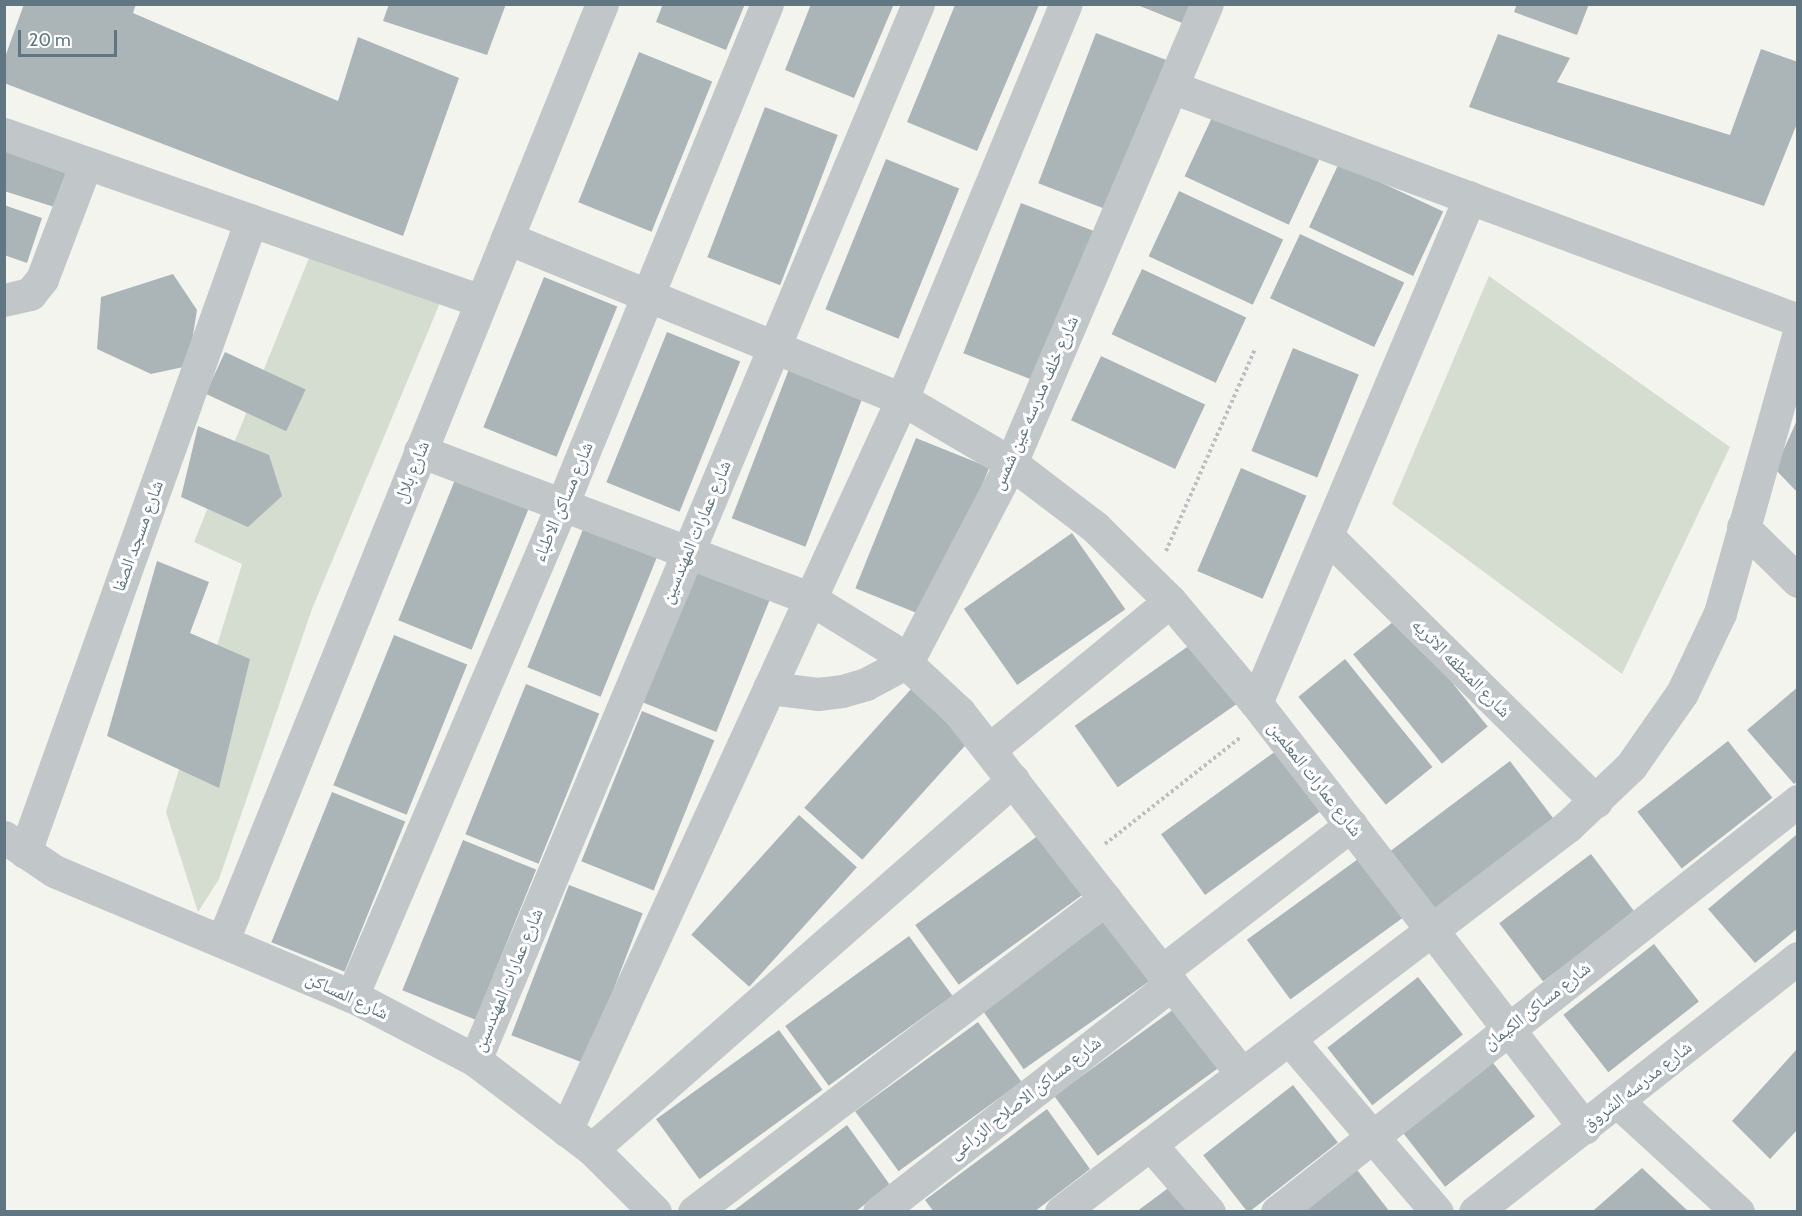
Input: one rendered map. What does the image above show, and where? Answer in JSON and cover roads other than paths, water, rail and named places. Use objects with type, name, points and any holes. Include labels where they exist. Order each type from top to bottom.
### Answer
[{"type":"street","name":"شارع بلال","points":[[223,940],[602,4]]},
{"type":"street","name":"شارع مساكن الاطباء","points":[[352,996],[562,505],[767,4]]},
{"type":"street","name":"شارع عمارات المهندسين","points":[[475,1060],[918,4]]},
{"type":"street","points":[[566,1130],[902,399],[1066,4]]},
{"type":"street","name":"شارع خلف مدرسه عين شمس","points":[[907,662],[1011,462],[1207,4]]},
{"type":"street","points":[[1172,87],[1797,320]]},
{"type":"street","points":[[4,134],[482,301]]},
{"type":"street","points":[[4,300],[30,294],[42,279],[86,163]]},
{"type":"street","points":[[1261,710],[1326,536],[1470,197]]},
{"type":"street","name":"شارع مسجد الصفا","points":[[15,844],[251,220]]},
{"type":"street","name":"شارع عمارات المعلمين","points":[[507,238],[902,399],[1011,462],[1095,527],[1161,592],[1261,710],[1585,1128]]},
{"type":"street","points":[[1061,1212],[1433,930],[1596,801],[1631,766],[1682,693],[1720,613],[1797,335]]},
{"type":"street","points":[[420,451],[809,598],[851,621],[907,662],[959,712],[990,749],[1242,1074]]},
{"type":"street","points":[[1743,527],[1797,581]]},
{"type":"street","name":"شارع المنطقه الاثريه","points":[[1326,536],[1596,801]]},
{"type":"street","points":[[990,749],[1161,592]]},
{"type":"street","points":[[769,688],[818,694],[842,691],[866,684],[907,662]]},
{"type":"street","points":[[592,1149],[1012,780]]},
{"type":"street","name":"شارع مساكن الكيمان","points":[[1277,1212],[1797,801]]},
{"type":"street","name":"شارع مساكن الاصلاح الزراعى","points":[[879,1212],[1351,825]]},
{"type":"street","name":"شارع المساكن","points":[[15,844],[54,871],[352,996],[475,1060],[592,1149],[655,1212]]},
{"type":"street","points":[[694,1212],[1105,899]]},
{"type":"street","name":"شارع مدرسه الشروق","points":[[1475,1212],[1618,1102],[1797,958]]},
{"type":"street","points":[[1290,1040],[1437,1212]]},
{"type":"street","points":[[1618,1102],[1738,1212]]},
{"type":"street","points":[[1150,1144],[1209,1212]]}]
